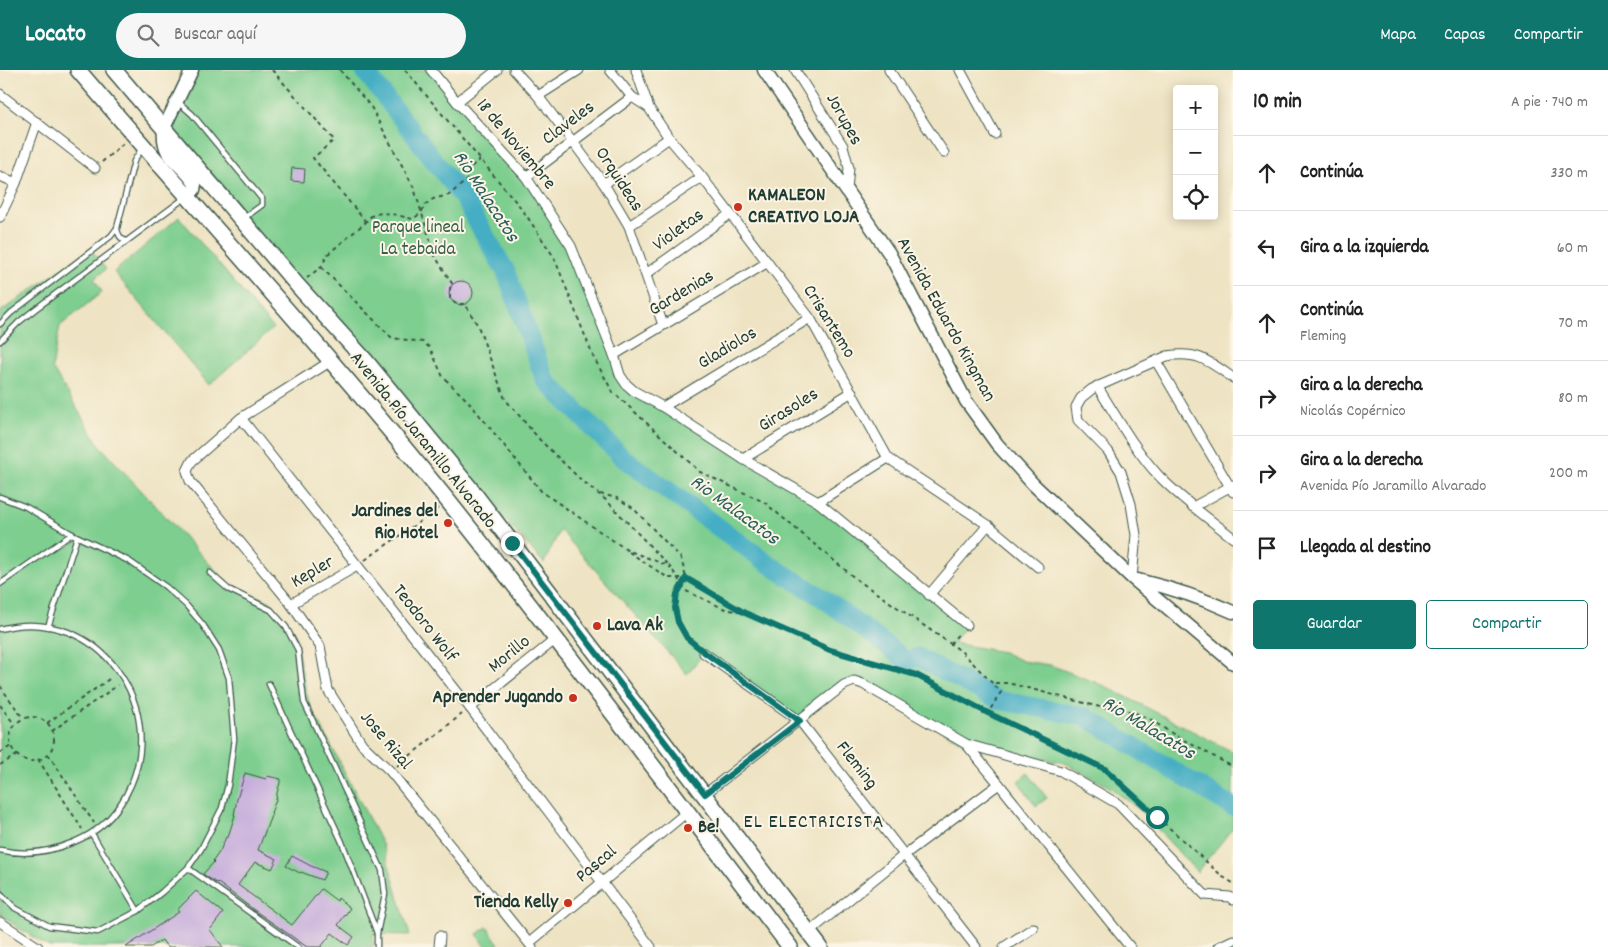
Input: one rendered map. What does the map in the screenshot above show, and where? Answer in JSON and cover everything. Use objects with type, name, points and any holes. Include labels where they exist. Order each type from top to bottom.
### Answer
[{"type":"main road","name":"Avenida Pío Jaramillo Alvarado","points":[[78,70],[331,361],[448,501],[556,639],[790,947]]},
{"type":"main road","name":"Avenida Pío Jaramillo Alvarado","points":[[114,70],[298,286],[365,360],[470,488],[820,947]]},
{"type":"main road","points":[[187,196],[194,190],[195,184],[167,154],[163,136],[164,128],[192,70]]},
{"type":"main road","name":"Avenida Eduardo Kingman","points":[[764,70],[889,253],[966,401],[997,444],[1033,484],[1134,579],[1233,663]]},
{"type":"main road","points":[[1134,579],[1176,589],[1206,599],[1233,612]]},
{"type":"street","name":"18 de Noviembre","points":[[431,70],[457,102],[526,177],[571,246],[620,375],[626,384],[634,392],[662,407],[743,459],[818,502],[967,625]]},
{"type":"street","points":[[457,102],[497,70]]},
{"type":"street","name":"Orquideas","points":[[514,70],[538,96],[604,184],[629,226],[663,325]]},
{"type":"street","points":[[538,96],[578,70]]},
{"type":"street","name":"Crisantemo","points":[[610,70],[632,97],[649,108],[670,138],[810,318],[888,458],[988,525],[1038,567]]},
{"type":"street","points":[[636,70],[649,108]]},
{"type":"street","name":"Jorupes","points":[[795,70],[843,146],[849,168],[847,190]]},
{"type":"street","points":[[889,70],[944,153]]},
{"type":"street","points":[[960,70],[994,134]]},
{"type":"street","points":[[0,94],[94,168]]},
{"type":"street","name":"Claveles","points":[[526,177],[632,97]]},
{"type":"street","points":[[0,217],[16,183],[37,122]]},
{"type":"street","points":[[604,184],[670,138]]},
{"type":"street","points":[[0,176],[16,183]]},
{"type":"street","points":[[629,226],[702,177]]},
{"type":"street","name":"Violetas","points":[[646,274],[730,214]]},
{"type":"street","name":"Gardenias","points":[[614,355],[768,262]]},
{"type":"street","name":"Gladiolos","points":[[662,407],[810,318]]},
{"type":"street","points":[[1134,579],[1136,535],[1131,504],[1121,472],[1108,451],[1078,420],[1076,407],[1081,398],[1097,386],[1167,356],[1190,354],[1204,358],[1233,378]]},
{"type":"street","points":[[241,418],[331,361]]},
{"type":"street","points":[[1156,361],[1232,488],[1193,507]]},
{"type":"street","points":[[1097,386],[1129,436],[1158,475],[1193,507],[1233,538]]},
{"type":"street","name":"Girasoles","points":[[743,459],[852,392]]},
{"type":"street","name":"Jose Rizal","points":[[241,418],[192,460],[187,471],[190,481],[291,604],[320,646],[328,690],[362,744],[390,771],[530,945]]},
{"type":"street","name":"Teodoro Wolf","points":[[241,418],[470,708],[651,947]]},
{"type":"street","points":[[818,502],[888,458]]},
{"type":"street","points":[[929,595],[988,525]]},
{"type":"street","name":"Kepler","points":[[291,604],[357,566]]},
{"type":"street","name":"Morillo","points":[[470,708],[556,639]]},
{"type":"street","name":"Fleming","points":[[704,652],[800,721],[976,947]]},
{"type":"street","points":[[705,794],[844,685],[854,681],[863,684],[966,744],[1062,771],[1118,804],[1205,895],[1230,897],[1233,900]]},
{"type":"street","points":[[966,744],[1130,947]]},
{"type":"street","points":[[809,932],[904,856],[999,784]]},
{"type":"street","name":"Pascal","points":[[530,945],[601,882],[687,812]]},
{"type":"street","points":[[0,922],[38,947]]},
{"type":"street","points":[[1004,947],[1033,928]]},
{"type":"street","points":[[440,936],[440,947]]},
{"type":"street","points":[[1218,947],[1233,940]]},
{"type":"lane","points":[[177,101],[192,114],[262,199],[262,205],[241,220]]},
{"type":"lane","points":[[0,324],[10,313],[103,244],[111,236],[117,228],[134,161],[143,147]]},
{"type":"lane","points":[[0,341],[26,316],[187,196]]},
{"type":"lane","points":[[117,228],[121,239],[125,241]]},
{"type":"lane","points":[[0,496],[26,507],[72,534],[135,565],[166,587],[186,605],[203,625],[219,650],[229,678],[234,740],[228,785],[222,808],[212,828],[188,868],[138,911],[98,932],[48,926],[16,908],[0,892]]},
{"type":"lane","points":[[0,584],[72,534]]},
{"type":"lane","points":[[48,627],[77,536]]},
{"type":"lane","points":[[210,574],[228,589],[271,610],[286,626],[298,650],[304,702],[382,870],[385,894],[377,932],[377,947]]},
{"type":"lane","points":[[0,629],[28,625],[48,627],[65,631],[88,643],[109,659],[125,680],[133,696],[141,732],[138,768],[131,785],[123,801],[98,830],[58,848],[35,853],[0,850]]},
{"type":"lane","points":[[269,684],[342,842],[377,932]]},
{"type":"lane","points":[[89,835],[138,911]]},
{"type":"lane","points":[[188,868],[298,947]]},
{"type":"path","points":[[272,70],[334,140],[314,158],[366,222]]},
{"type":"path","points":[[340,70],[371,107],[414,188],[435,256],[454,285],[450,288],[450,298],[456,304],[466,304],[478,326],[505,399],[540,440],[579,478],[607,501],[669,566],[686,591],[725,608],[745,613]]},
{"type":"path","points":[[94,168],[133,134]]},
{"type":"path","points":[[298,286],[321,267],[328,254],[366,222],[369,217],[381,212],[413,219],[421,212],[425,205],[434,199],[448,195],[467,180],[472,166],[480,159]]},
{"type":"path","points":[[321,267],[392,338],[423,342],[430,348],[444,377],[468,401],[542,492],[668,578],[686,578],[745,613],[830,650],[916,675],[988,713],[1105,769],[1216,870],[1233,883]]},
{"type":"path","points":[[597,493],[617,498],[633,508],[681,558],[686,578],[677,594],[675,608],[678,622],[687,638],[704,652]]},
{"type":"path","name":"Kepler","points":[[357,566],[448,501]]},
{"type":"path","points":[[627,550],[669,566]]},
{"type":"path","points":[[950,644],[967,625]]},
{"type":"path","points":[[47,723],[120,672]]},
{"type":"path","points":[[52,731],[125,680]]},
{"type":"path","points":[[995,683],[1008,683],[1100,707],[1130,711],[1148,718],[1233,767]]},
{"type":"path","points":[[0,686],[23,719]]},
{"type":"path","points":[[988,713],[1001,692]]},
{"type":"path","points":[[0,705],[15,725]]},
{"type":"path","points":[[390,771],[470,708]]},
{"type":"path","points":[[36,718],[47,723],[52,731],[53,743],[48,753],[38,759],[27,760],[17,755],[11,746],[10,739],[15,725],[23,719],[36,718]]},
{"type":"path","points":[[0,753],[11,746]]},
{"type":"path","points":[[48,753],[98,830]]},
{"type":"path","points":[[0,765],[17,755]]},
{"type":"path","points":[[38,759],[89,835]]},
{"type":"green space","name":"Parque lineal La tebaida","points":[[192,70],[431,70],[526,177],[571,246],[626,384],[818,502],[967,625],[953,643],[1003,652],[1022,661],[1050,665],[1105,686],[1233,752],[1233,828],[1197,872],[1140,810],[1108,786],[1065,763],[966,744],[854,681],[800,721],[704,653],[687,674],[560,530],[544,563],[409,413],[164,128]]},
{"type":"green space","points":[[179,217],[273,328],[209,385],[114,272]]},
{"type":"green space","points":[[90,249],[106,269],[94,279],[102,292],[60,326],[52,368],[100,446],[230,586],[271,602],[296,644],[309,703],[383,846],[410,935],[373,934],[373,947],[49,947],[17,927],[0,913],[0,312]]},
{"type":"green space","points":[[1028,773],[1047,798],[1036,806],[1018,781]]},
{"type":"green space","points":[[487,927],[499,944],[495,947],[486,947],[477,934]]},
{"type":"building","points":[[292,168],[305,169],[304,182],[291,181]]},
{"type":"building","points":[[461,281],[469,285],[473,293],[469,301],[461,305],[453,301],[449,293],[453,285]]},
{"type":"building","points":[[245,773],[266,779],[267,776],[281,779],[272,813],[258,850],[277,859],[272,869],[255,862],[238,885],[292,925],[321,889],[337,901],[338,898],[350,908],[338,925],[354,937],[348,945],[332,933],[321,947],[307,947],[203,874],[214,862],[226,837],[228,837]]},
{"type":"building","points":[[292,856],[326,872],[322,880],[286,866]]},
{"type":"building","points":[[196,891],[223,913],[210,930],[223,947],[167,947],[162,940],[151,947],[126,947],[179,912],[177,910]]},
{"type":"waterway","name":"Rio Malacatos","points":[[364,70],[464,199],[506,272],[545,380],[623,458],[776,569],[823,598],[907,661],[918,657],[998,700],[1086,717],[1233,807]]},
{"type":"place","name":"KAMALEON CREATIVO LOJA","points":[[738,207]]},
{"type":"place","name":"Jardines del Rio Hotel","points":[[448,523]]},
{"type":"place","name":"Lava Ak","points":[[597,626]]},
{"type":"place","name":"Aprender Jugando","points":[[573,698]]},
{"type":"place","name":"Be!","points":[[688,828]]},
{"type":"place","name":"Tienda Kelly","points":[[568,903]]},
{"type":"district","name":"EL ELECTRICISTA","points":[[814,823]]},
{"type":"route","points":[[512,543],[705,794],[800,721],[687,638],[678,622],[675,608],[677,594],[686,578],[745,613],[830,650],[916,675],[988,713],[1105,769],[1157,817]]}]
